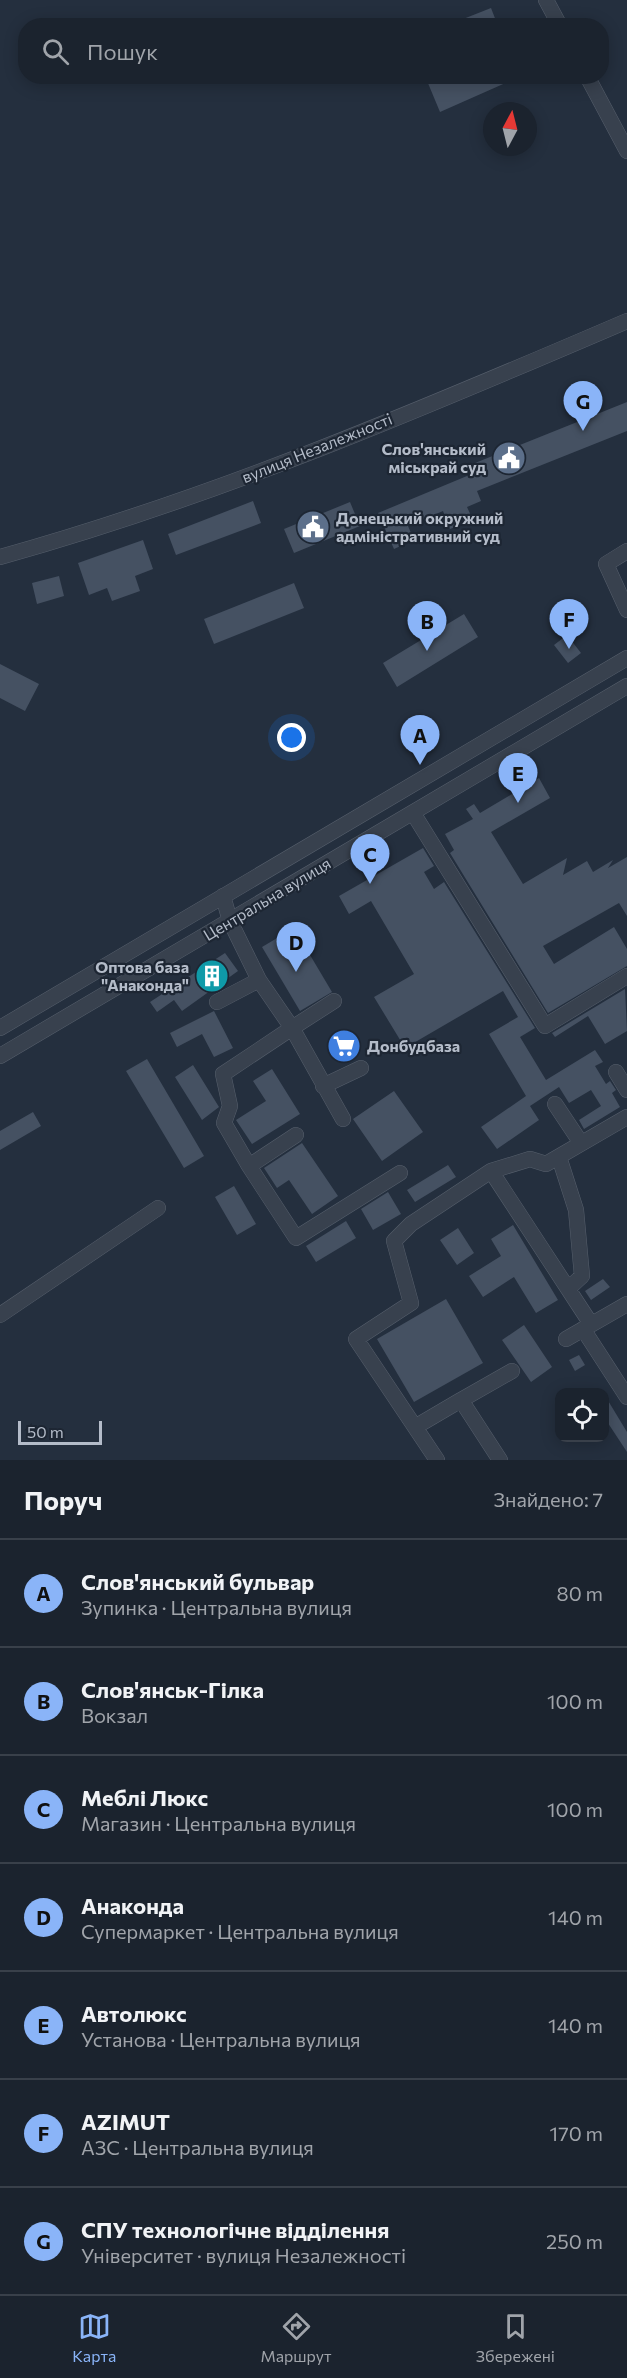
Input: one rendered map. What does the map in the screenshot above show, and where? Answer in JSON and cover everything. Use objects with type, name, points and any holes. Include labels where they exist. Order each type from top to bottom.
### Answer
[{"type":"street","points":[[546,0],[556,18]]},
{"type":"street","points":[[591,84],[627,151]]},
{"type":"street","name":"вулиця Незалежності","points":[[0,557],[198,496],[502,375],[627,321]]},
{"type":"street","points":[[627,551],[606,564],[627,610]]},
{"type":"street","name":"Центральна вулиця","points":[[0,1028],[627,658]]},
{"type":"street","name":"Центральна вулиця","points":[[0,1056],[627,686]]},
{"type":"street","points":[[413,813],[545,1026],[627,976]]},
{"type":"street","points":[[223,896],[230,921],[259,980],[292,1028],[343,1119]]},
{"type":"street","points":[[217,1002],[259,980]]},
{"type":"street","points":[[334,1001],[223,1074],[230,1106],[224,1123],[296,1238],[400,1173]]},
{"type":"street","points":[[323,1086],[362,1068]]},
{"type":"street","points":[[616,1071],[627,1090]]},
{"type":"street","points":[[555,1104],[581,1143]]},
{"type":"street","points":[[437,1460],[356,1339],[411,1303],[394,1241],[411,1224],[491,1171],[530,1160],[546,1164],[627,1117]]},
{"type":"street","points":[[249,1166],[296,1135]]},
{"type":"street","points":[[559,1156],[576,1210],[582,1276],[568,1289]]},
{"type":"street","points":[[491,1171],[568,1289],[627,1397]]},
{"type":"street","points":[[0,1315],[158,1208]]},
{"type":"street","points":[[566,1339],[627,1304]]},
{"type":"street","points":[[415,1427],[512,1371]]},
{"type":"street","points":[[461,1400],[500,1460]]},
{"type":"building","points":[[491,8],[495,18],[466,18]]},
{"type":"building","points":[[428,84],[503,84],[440,112]]},
{"type":"building","points":[[627,402],[627,431],[477,491],[481,501],[467,507],[473,520],[450,529],[443,511],[408,526],[414,540],[394,549],[378,513],[479,471],[475,463]]},
{"type":"building","points":[[253,501],[261,523],[176,555],[168,534]]},
{"type":"building","points":[[350,502],[360,526],[294,553],[284,529]]},
{"type":"building","points":[[143,540],[153,569],[135,576],[140,591],[112,601],[107,588],[89,595],[78,563]]},
{"type":"building","points":[[59,576],[64,596],[37,604],[32,583]]},
{"type":"building","points":[[294,583],[304,608],[214,644],[204,619]]},
{"type":"building","points":[[464,614],[478,637],[397,687],[383,663]]},
{"type":"building","points":[[567,635],[581,653],[568,663],[554,645]]},
{"type":"building","points":[[0,664],[39,684],[25,711],[0,698]]},
{"type":"building","points":[[539,778],[550,798],[491,832],[523,884],[567,858],[563,875],[587,861],[593,872],[613,860],[608,868],[627,857],[627,916],[619,903],[543,946],[554,964],[614,927],[627,949],[627,966],[548,1013],[450,853],[454,850],[445,834],[473,819],[466,809],[474,804],[480,813]]},
{"type":"building","points":[[423,848],[434,866],[424,872],[434,889],[444,882],[535,1028],[520,1037],[546,1080],[595,1050],[603,1062],[595,1066],[606,1084],[610,1081],[616,1090],[612,1093],[620,1107],[584,1129],[579,1120],[601,1106],[591,1090],[569,1103],[559,1087],[530,1106],[539,1120],[497,1149],[481,1127],[526,1096],[489,1034],[518,1017],[503,991],[405,1048],[374,997],[414,974],[371,901],[349,914],[339,896]]},
{"type":"building","points":[[294,928],[332,992],[300,1011],[262,947]]},
{"type":"building","points":[[225,953],[238,971],[182,1011],[174,1000],[157,1012],[150,1002]]},
{"type":"building","points":[[625,989],[627,1031],[605,1044],[588,1016],[555,1037],[552,1033]]},
{"type":"building","points":[[214,1011],[233,1048],[214,1057],[202,1034],[177,1047],[170,1033]]},
{"type":"building","points":[[147,1059],[204,1156],[184,1168],[126,1071]]},
{"type":"building","points":[[193,1065],[219,1107],[202,1120],[175,1077]]},
{"type":"building","points":[[272,1069],[300,1114],[252,1144],[236,1120],[266,1101],[253,1081]]},
{"type":"building","points":[[394,1091],[423,1132],[382,1161],[353,1119]]},
{"type":"building","points":[[33,1112],[41,1126],[0,1150],[0,1131]]},
{"type":"building","points":[[302,1143],[338,1196],[312,1214],[289,1180],[277,1188],[264,1168]]},
{"type":"building","points":[[448,1165],[456,1177],[415,1202],[407,1190]]},
{"type":"building","points":[[234,1186],[256,1224],[237,1235],[215,1197]]},
{"type":"building","points":[[388,1192],[401,1214],[373,1230],[361,1209]]},
{"type":"building","points":[[346,1221],[356,1238],[316,1262],[306,1246]]},
{"type":"building","points":[[513,1225],[558,1300],[536,1313],[514,1277],[483,1297],[469,1276],[501,1256],[491,1239]]},
{"type":"building","points":[[458,1228],[474,1253],[457,1265],[440,1240]]},
{"type":"building","points":[[603,1279],[610,1287],[591,1300],[585,1291]]},
{"type":"building","points":[[446,1299],[483,1363],[414,1402],[377,1339]]},
{"type":"building","points":[[524,1325],[552,1367],[531,1382],[502,1340]]},
{"type":"building","points":[[579,1355],[585,1365],[575,1371],[569,1360]]},
{"type":"building","points":[[609,1402],[627,1432],[627,1452],[609,1425]]},
{"type":"place","name":"СПУ технологічне відділення","points":[[583,431]]},
{"type":"place","name":"Слов'янський міськрай суд","points":[[509,458]]},
{"type":"place","name":"Донецький окружний адміністративний суд","points":[[313,527]]},
{"type":"place","name":"AZIMUT","points":[[569,649]]},
{"type":"place","name":"Слов'янськ-Гілка","points":[[427,651]]},
{"type":"place","name":"Слов'янський бульвар","points":[[420,765]]},
{"type":"place","name":"Автолюкс","points":[[518,803]]},
{"type":"place","name":"Меблі Люкс","points":[[370,884]]},
{"type":"place","name":"Анаконда","points":[[296,972]]},
{"type":"place","name":"Оптова база \"Анаконда\"","points":[[212,976]]},
{"type":"place","name":"Донбудбаза","points":[[344,1046]]}]
